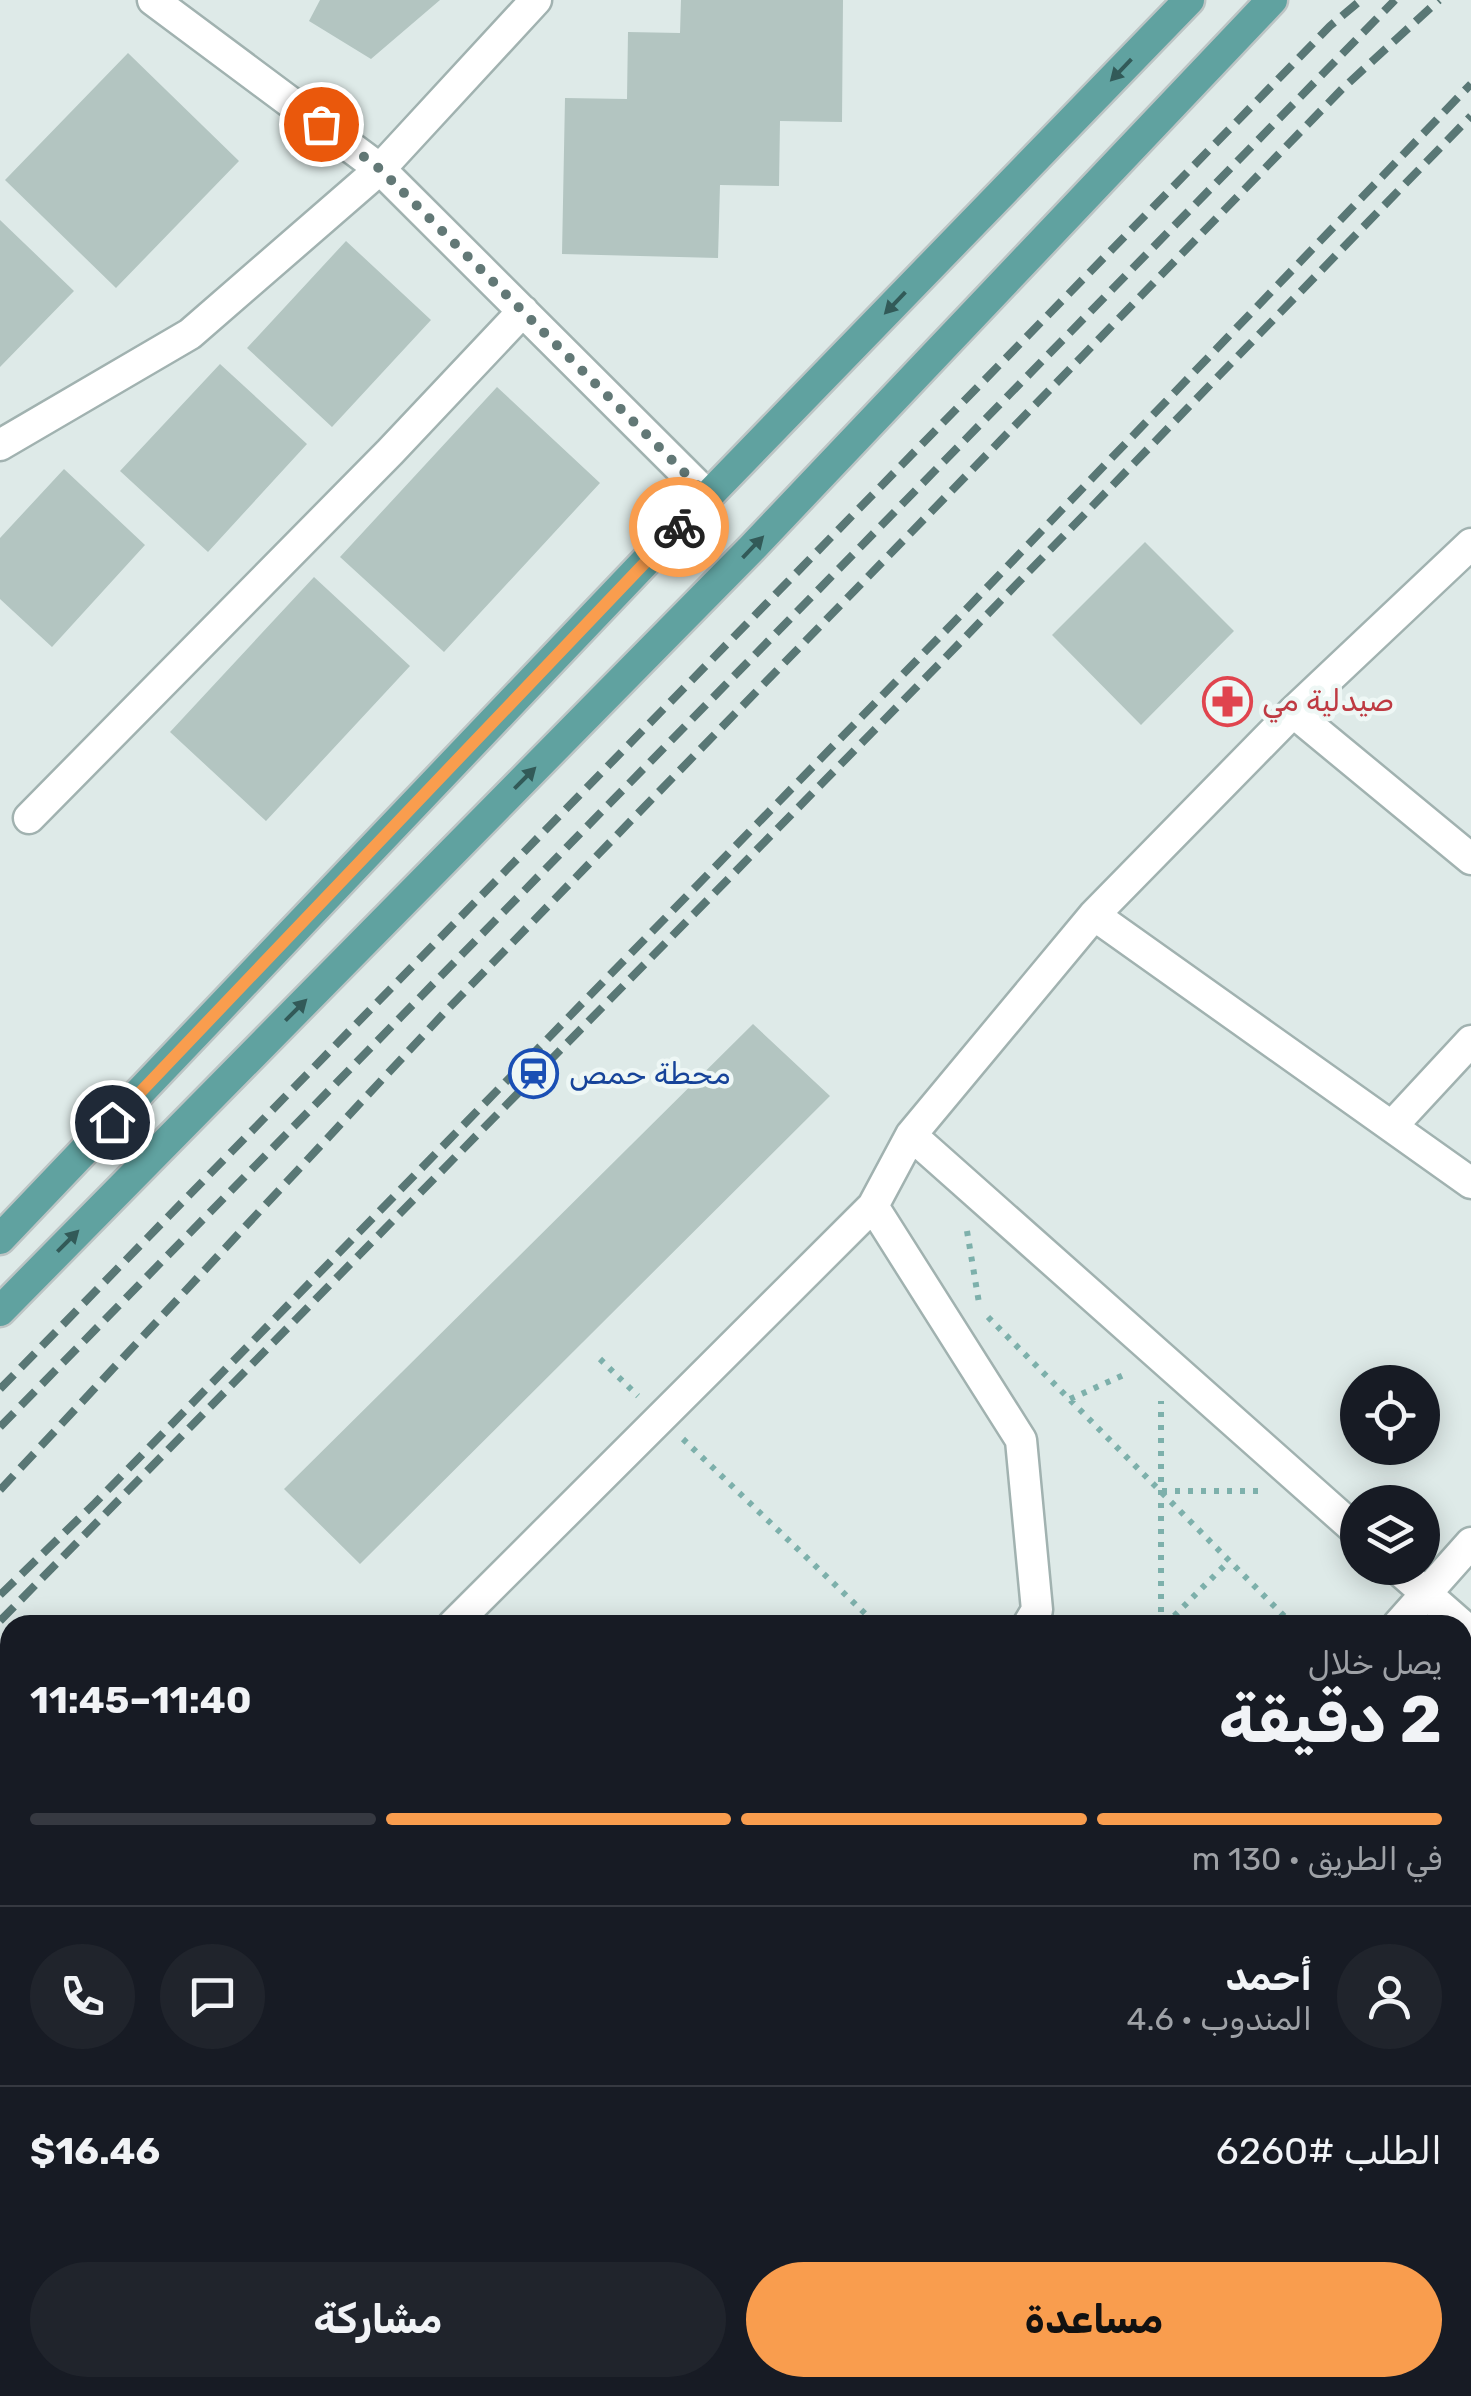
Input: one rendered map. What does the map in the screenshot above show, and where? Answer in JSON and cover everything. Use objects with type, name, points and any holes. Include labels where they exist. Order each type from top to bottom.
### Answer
[{"type":"main road","points":[[0,1311],[751,549],[1272,0]]},
{"type":"main road","points":[[1,1235],[1179,5]]},
{"type":"street","points":[[153,0],[380,169],[708,496]]},
{"type":"street","points":[[0,445],[190,334],[380,169],[536,0]]},
{"type":"street","points":[[29,818],[523,311]]},
{"type":"street","points":[[463,1615],[874,1206],[911,1135],[1094,915],[1293,712],[1471,544]]},
{"type":"street","points":[[1293,712],[1471,858]]},
{"type":"street","points":[[1094,915],[1471,1183]]},
{"type":"street","points":[[1392,1125],[1471,1042]]},
{"type":"street","points":[[911,1135],[1340,1516]]},
{"type":"street","points":[[874,1206],[1021,1440],[1037,1610],[1034,1615]]},
{"type":"street","points":[[1407,1615],[1471,1544]]},
{"type":"street","points":[[1417,1585],[1451,1615]]},
{"type":"path","points":[[957,1176],[980,1308],[1282,1615]]},
{"type":"path","points":[[1070,1399],[1162,1358],[1163,1615]]},
{"type":"path","points":[[600,1359],[868,1615]]},
{"type":"path","points":[[1160,1491],[1311,1491]]},
{"type":"path","points":[[1173,1615],[1229,1560]]},
{"type":"building","points":[[320,0],[440,0],[371,59],[309,21]]},
{"type":"building","points":[[681,0],[843,0],[842,122],[780,121],[779,186],[720,185],[718,258],[562,254],[565,98],[627,99],[628,32],[680,33]]},
{"type":"building","points":[[128,53],[239,161],[116,288],[5,180]]},
{"type":"building","points":[[0,220],[74,291],[0,367]]},
{"type":"building","points":[[346,241],[431,320],[332,427],[247,348]]},
{"type":"building","points":[[220,364],[307,444],[208,552],[120,471]]},
{"type":"building","points":[[497,387],[600,483],[444,652],[340,557]]},
{"type":"building","points":[[64,469],[145,545],[52,647],[0,599],[0,538]]},
{"type":"building","points":[[1145,542],[1234,631],[1141,725],[1052,635]]},
{"type":"building","points":[[314,577],[410,666],[266,821],[170,732]]},
{"type":"building","points":[[753,1024],[830,1096],[360,1564],[284,1489]]},
{"type":"railway","points":[[0,1389],[1330,26],[1361,0]]},
{"type":"railway","points":[[0,1427],[1395,0]]},
{"type":"railway","points":[[0,1490],[445,1012],[1342,89],[1439,0]]},
{"type":"railway","points":[[0,1595],[95,1503],[953,623],[1471,84]]},
{"type":"railway","points":[[6,1615],[1471,116]]},
{"type":"way so far","points":[[321,124],[380,169],[708,496],[679,527]]},
{"type":"place","name":"صيدلية مي","points":[[1227,701]]},
{"type":"place","name":"محطة حمص","points":[[534,1074]]},
{"type":"route","points":[[112,1122],[679,527]]}]
